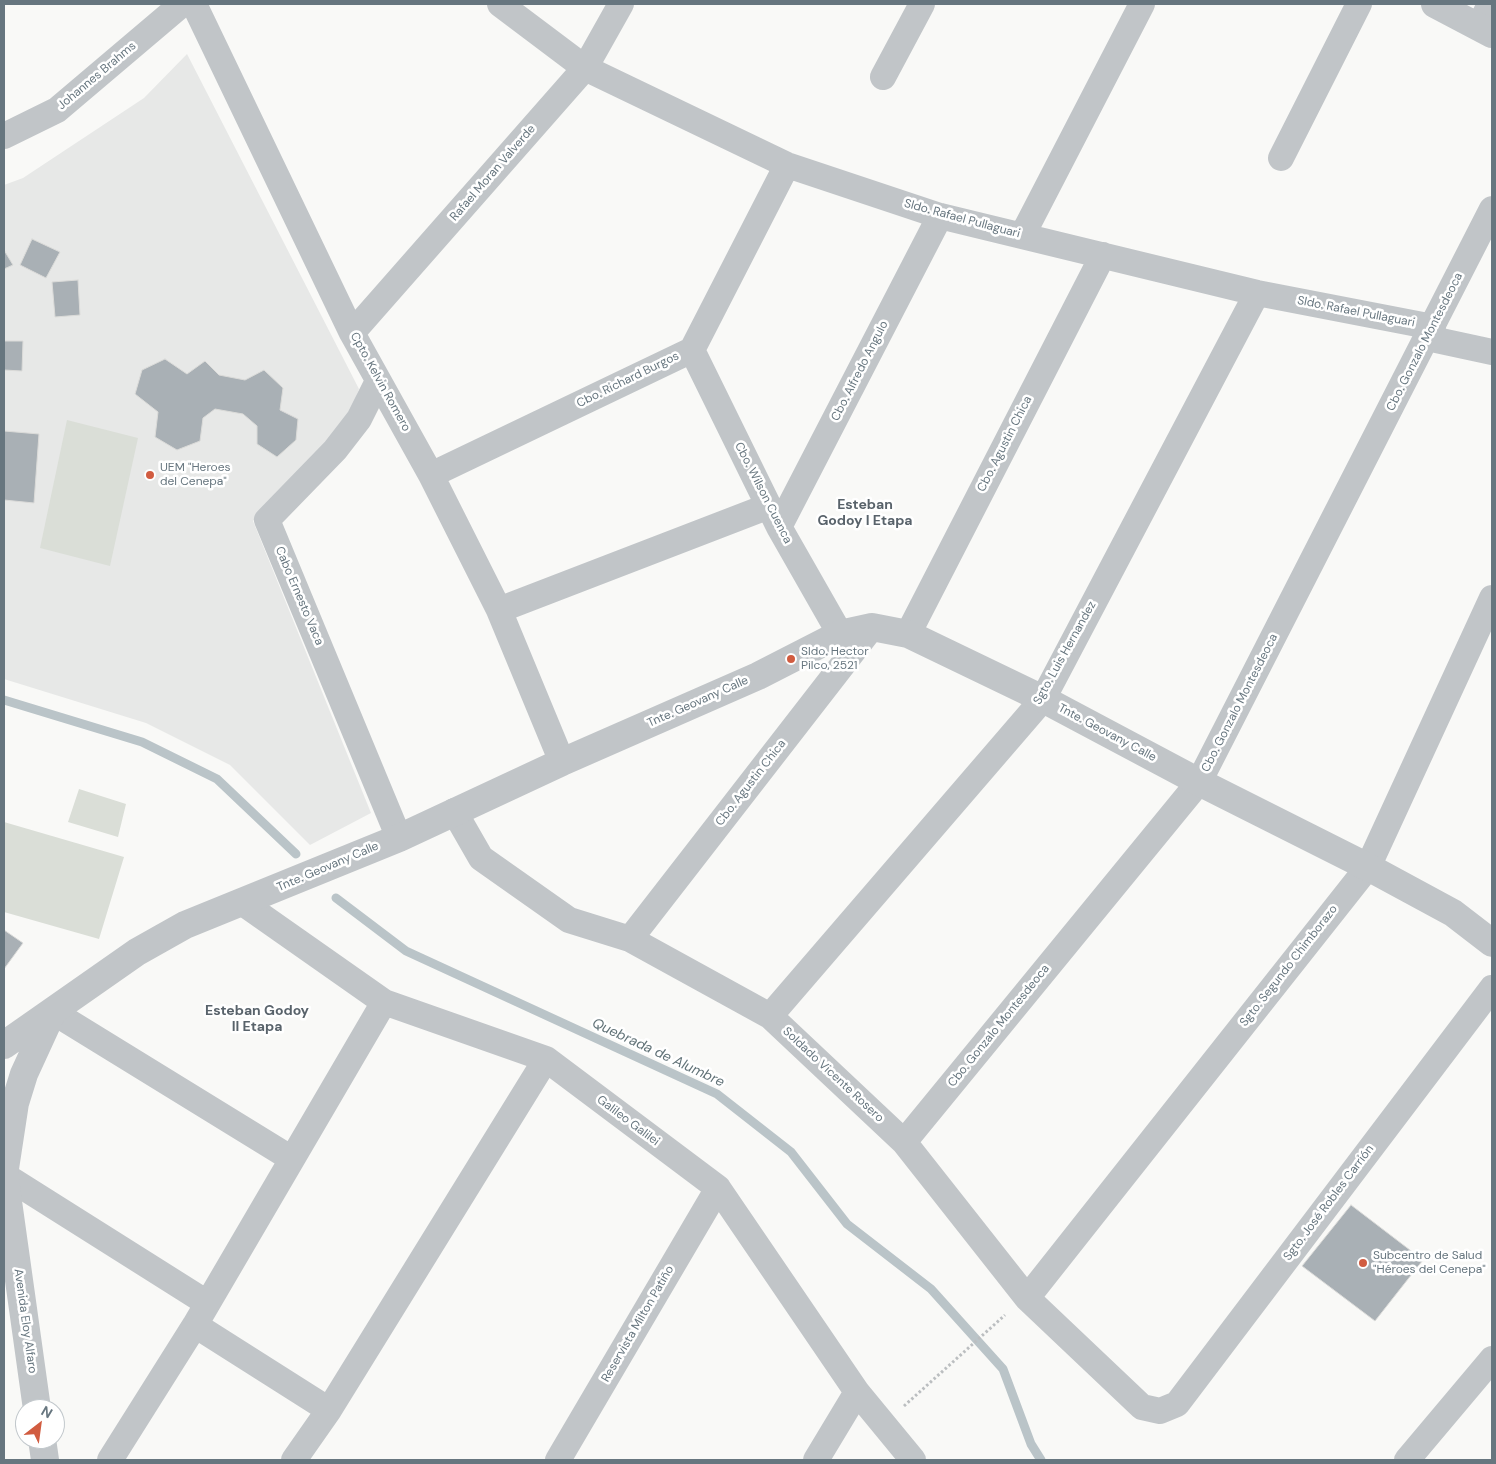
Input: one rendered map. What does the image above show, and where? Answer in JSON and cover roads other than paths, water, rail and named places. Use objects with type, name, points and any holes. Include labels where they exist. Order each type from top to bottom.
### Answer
[{"type":"street","name":"Johannes Brahms","points":[[4,136],[57,110],[182,4]]},
{"type":"street","name":"Cpto. Kelvin Romero","points":[[194,4],[352,333],[431,475],[499,610],[562,762]]},
{"type":"street","name":"Sldo. Rafael Pullaguari","points":[[500,4],[585,68],[787,165],[940,216],[1430,332],[1492,352]]},
{"type":"street","name":"Rafael Moran Valverde","points":[[352,333],[585,68],[621,4]]},
{"type":"street","points":[[883,77],[922,4]]},
{"type":"street","points":[[1022,236],[1142,4]]},
{"type":"street","points":[[1281,158],[1359,4]]},
{"type":"street","points":[[1435,4],[1487,22]]},
{"type":"street","name":"Cbo. Richard Burgos","points":[[431,475],[692,350],[787,165]]},
{"type":"street","name":"Cbo. Gonzalo Montesdeoca","points":[[904,1142],[1199,782],[1492,209]]},
{"type":"street","name":"Cbo. Alfredo Angulo","points":[[774,516],[940,216]]},
{"type":"street","name":"Cbo. Agustin Chica","points":[[908,634],[1103,255]]},
{"type":"street","name":"Sgto. Luis Hernandez","points":[[770,1016],[1043,700],[1257,292]]},
{"type":"street","name":"Cbo. Wilson Cuenca","points":[[692,350],[774,516],[840,634]]},
{"type":"street","name":"Cabo Ernesto Vaca","points":[[378,381],[359,419],[335,450],[267,520],[399,838]]},
{"type":"street","points":[[499,610],[774,516]]},
{"type":"street","name":"Sgto. Segundo Chimborazo","points":[[1027,1298],[1368,867],[1492,598]]},
{"type":"street","name":"Cbo. Agustin Chica","points":[[630,939],[872,627]]},
{"type":"street","name":"Tnte. Geovany Calle","points":[[4,1174],[15,1103],[24,1074],[53,1012],[137,952],[185,925],[399,838],[562,762],[758,676],[840,634],[872,627],[908,634],[1043,700],[1199,782],[1368,867],[1453,913],[1492,943]]},
{"type":"street","name":"Soldado Vicente Rosero","points":[[454,811],[482,858],[569,920],[630,939],[770,1016],[904,1142],[1027,1298],[1142,1407],[1160,1411]]},
{"type":"street","name":"Galileo Galilei","points":[[243,903],[384,1002],[546,1059],[718,1188],[857,1392],[913,1460]]},
{"type":"street","name":"Sgto. José Robles Carrión","points":[[1160,1411],[1177,1404],[1492,988]]},
{"type":"street","points":[[110,1460],[201,1314],[384,1002]]},
{"type":"street","points":[[4,1044],[53,1012],[292,1159]]},
{"type":"street","points":[[294,1460],[329,1410],[546,1059]]},
{"type":"street","points":[[4,1174],[201,1314],[329,1410]]},
{"type":"street","name":"Avenida Eloy Alfaro","points":[[4,1174],[36,1399]]},
{"type":"street","name":"Reservista Milton Patiño","points":[[558,1460],[718,1188]]},
{"type":"street","points":[[1407,1460],[1492,1359]]},
{"type":"street","points":[[816,1460],[857,1392]]},
{"type":"waterway","name":"Quebrada de Alumbre","points":[[4,700],[142,742],[217,779],[296,854]]},
{"type":"waterway","name":"Quebrada de Alumbre","points":[[336,898],[406,951],[717,1094],[791,1152],[847,1224],[931,1289],[1003,1369],[1031,1444],[1041,1460]]},
{"type":"place","name":"UEM \"Heroes del Cenepa\"","points":[[150,475]]},
{"type":"place","name":"Sldo. Hector Pilco, 2521","points":[[791,659]]},
{"type":"place","name":"Subcentro de Salud \"Héroes del Cenepa\"","points":[[1363,1263]]},
{"type":"district","name":"Esteban Godoy I Etapa","points":[[865,514]]},
{"type":"district","name":"Esteban Godoy II Etapa","points":[[257,1020]]}]
